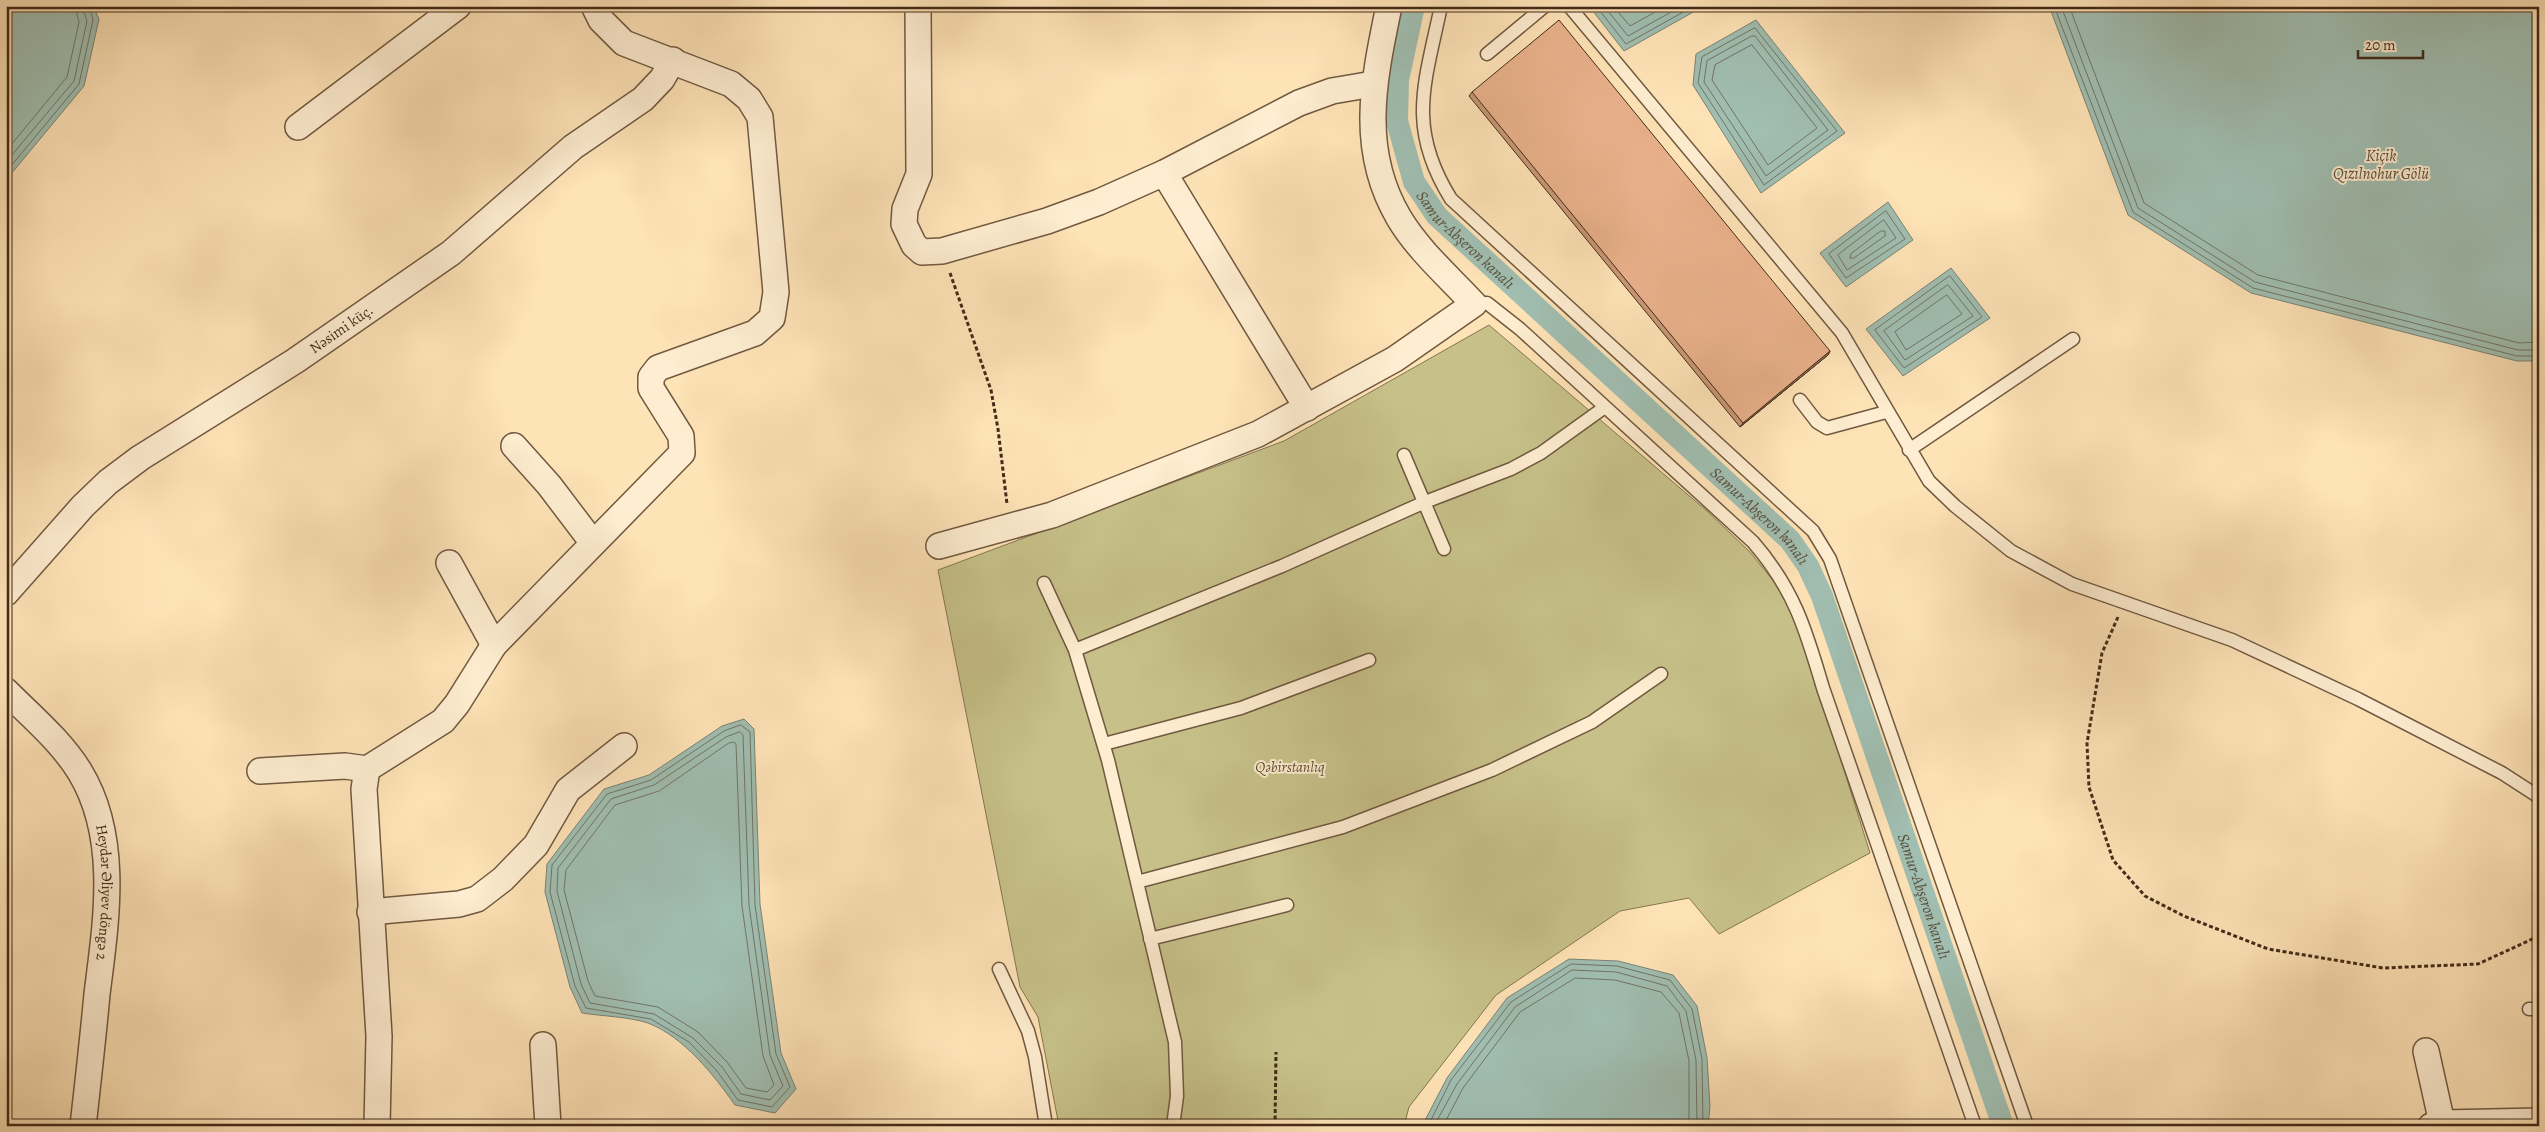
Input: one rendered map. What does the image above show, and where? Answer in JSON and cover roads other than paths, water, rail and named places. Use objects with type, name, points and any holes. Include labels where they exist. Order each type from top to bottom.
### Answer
[{"type":"street","points":[[298,127],[458,6]]},
{"type":"street","points":[[260,771],[345,766],[368,769],[443,721],[457,704],[494,645],[682,453],[681,436],[652,388],[651,377],[658,368],[755,333],[772,318],[776,292],[760,117],[749,99],[732,84],[624,43],[601,20],[594,6]]},
{"type":"street","points":[[918,6],[919,174],[905,209],[904,224],[914,245],[922,252],[942,251],[1082,209],[1164,173],[1299,103],[1332,91],[1373,84]]},
{"type":"street","points":[[939,546],[1052,515],[1258,434],[1395,358],[1474,304],[1399,218],[1384,184],[1373,143],[1373,84],[1389,6]]},
{"type":"street","name":"Nəsimi küç.","points":[[6,593],[83,506],[108,482],[140,458],[294,361],[451,253],[573,147],[643,99],[662,79],[672,60]]},
{"type":"street","points":[[1164,173],[1307,408]]},
{"type":"street","points":[[514,446],[549,485],[593,542]]},
{"type":"street","points":[[449,563],[494,645]]},
{"type":"street","name":"Heydər Əliyev döngə 2","points":[[6,691],[56,742],[80,772],[90,794],[107,862],[107,910],[83,1126]]},
{"type":"street","points":[[370,912],[459,904],[477,899],[503,879],[536,845],[568,790],[624,746]]},
{"type":"street","points":[[368,769],[364,789],[379,1036],[377,1126]]},
{"type":"street","points":[[544,1045],[548,1126]]},
{"type":"street","points":[[2426,1051],[2436,1124],[2539,1121]]},
{"type":"lane","points":[[1441,6],[1423,95],[1423,125],[1433,167],[1451,198],[1813,531],[1830,559],[2027,1126]]},
{"type":"lane","points":[[1486,54],[1545,6]]},
{"type":"lane","points":[[1569,6],[1842,333],[1866,372],[1886,412],[1929,481],[1955,506],[2011,551],[2072,584],[2123,604],[2232,640],[2358,699],[2502,773],[2539,797]]},
{"type":"lane","points":[[1474,304],[1487,303],[1499,311],[1753,542],[1774,567],[1796,604],[1823,688],[1975,1126]]},
{"type":"lane","points":[[1909,450],[2073,339]]},
{"type":"lane","points":[[1800,400],[1817,422],[1827,428],[1886,412]]},
{"type":"lane","points":[[1075,650],[1282,566],[1424,502],[1511,469],[1541,453],[1605,407]]},
{"type":"lane","points":[[1404,455],[1444,549]]},
{"type":"lane","points":[[1044,583],[1075,650],[1104,744],[1137,882],[1175,1042],[1177,1096],[1173,1126]]},
{"type":"lane","points":[[1104,744],[1241,708],[1369,660]]},
{"type":"lane","points":[[1137,882],[1343,827],[1492,770],[1592,722],[1661,674]]},
{"type":"lane","points":[[1150,939],[1287,905]]},
{"type":"lane","points":[[999,969],[1028,1031],[1035,1057],[1046,1126]]},
{"type":"water","points":[[6,6],[93,6],[99,19],[84,86],[6,180]]},
{"type":"water","points":[[1589,6],[1704,6],[1624,51]]},
{"type":"water","name":"Kiçik Qızılnohur Gölü","points":[[2049,6],[2539,6],[2539,361],[2517,361],[2251,293],[2128,215]]},
{"type":"water","points":[[1756,20],[1845,133],[1761,193],[1693,85],[1696,54]]},
{"type":"water","points":[[1888,202],[1913,240],[1846,287],[1820,253]]},
{"type":"water","points":[[1951,268],[1990,318],[1903,376],[1866,329]]},
{"type":"water","points":[[744,719],[754,729],[760,904],[781,1053],[796,1089],[775,1113],[735,1105],[697,1058],[674,1037],[661,1029],[641,1021],[582,1013],[570,987],[545,892],[547,864],[604,789],[649,775],[722,726]]},
{"type":"water","points":[[1569,959],[1618,961],[1673,975],[1697,1006],[1707,1058],[1710,1106],[1708,1126],[1422,1126],[1447,1078],[1507,998]]},
{"type":"waterway","name":"Samur-Abşeron kanalı","points":[[1414,6],[1398,80],[1397,121],[1414,182],[1437,216],[1790,540],[1808,566],[1822,596],[2003,1126]]},
{"type":"park label","name":"Qəbirstanlıq","points":[[1290,767]]}]
